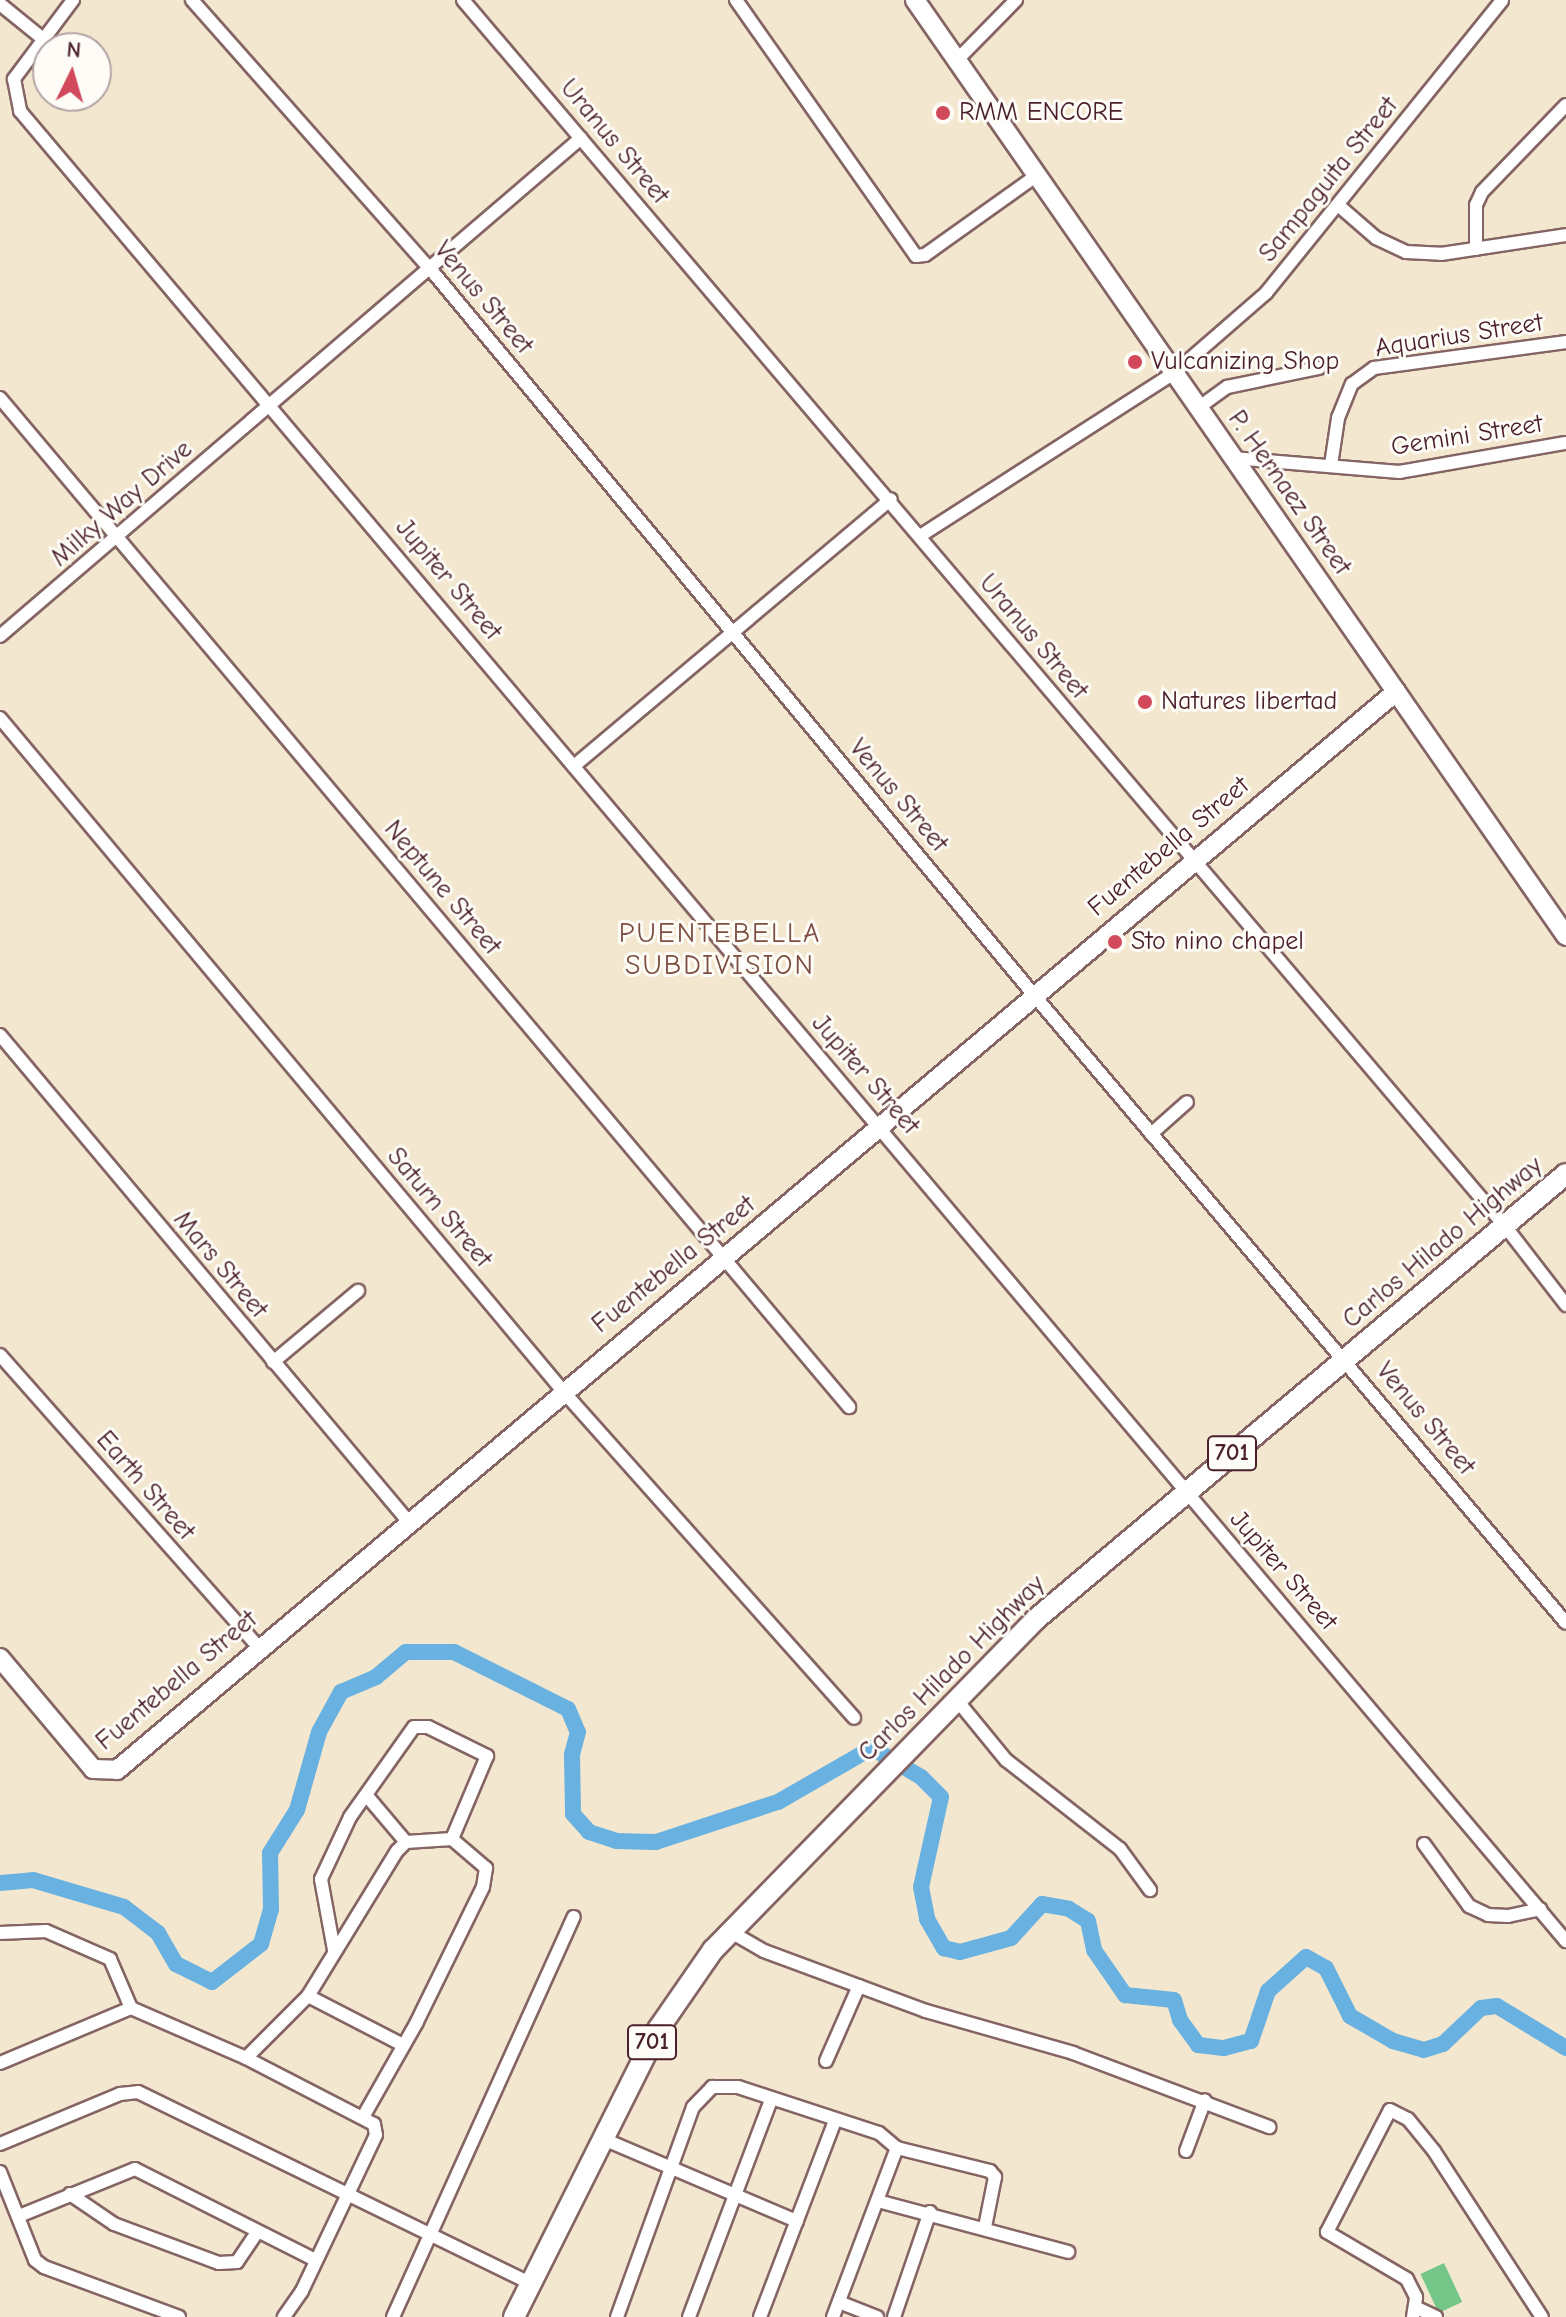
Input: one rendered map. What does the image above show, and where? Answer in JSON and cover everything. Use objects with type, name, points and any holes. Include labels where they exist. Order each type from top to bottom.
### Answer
[{"type":"main road","name":"Carlos Hilado Highway","points":[[514,2317],[601,2138],[672,2006],[731,1932],[1036,1619],[1566,1174]]},
{"type":"street","points":[[48,32],[73,0]]},
{"type":"street","name":"Venus Street","points":[[192,0],[432,271],[1033,994],[1347,1359],[1566,1623]]},
{"type":"street","name":"Uranus Street","points":[[463,0],[891,499],[1193,861],[1505,1226],[1566,1305]]},
{"type":"street","points":[[736,0],[916,256],[925,255],[1037,175]]},
{"type":"street","name":"P. Hernaez Street","points":[[915,0],[1566,936]]},
{"type":"street","points":[[958,59],[1016,0]]},
{"type":"street","name":"Sampaguita Street","points":[[920,536],[1174,373],[1266,293],[1502,0]]},
{"type":"street","points":[[0,4],[34,32]]},
{"type":"street","name":"Jupiter Street","points":[[32,54],[14,79],[12,90],[20,111],[272,404],[1566,1941]]},
{"type":"street","points":[[1476,249],[1476,205],[1482,192],[1566,105]]},
{"type":"street","name":"Milky Way Drive","points":[[0,636],[432,271],[581,138]]},
{"type":"street","points":[[1338,205],[1376,238],[1406,252],[1476,249],[1566,235]]},
{"type":"street","name":"Aquarius Street","points":[[1331,465],[1338,418],[1352,384],[1374,368],[1566,342]]},
{"type":"street","points":[[1198,408],[1227,387],[1319,368]]},
{"type":"street","name":"Neptune Street","points":[[0,398],[849,1407]]},
{"type":"street","name":"Gemini Street","points":[[1232,458],[1399,472],[1566,443]]},
{"type":"street","points":[[574,766],[891,499]]},
{"type":"street","name":"Fuentebella Street","points":[[0,1658],[93,1769],[111,1773],[562,1390],[725,1260],[879,1124],[1396,692]]},
{"type":"street","name":"Saturn Street","points":[[0,718],[562,1390],[854,1718]]},
{"type":"street","name":"Mars Street","points":[[0,1035],[408,1521]]},
{"type":"street","points":[[1151,1134],[1187,1102]]},
{"type":"street","points":[[273,1362],[358,1291]]},
{"type":"street","name":"Earth Street","points":[[0,1355],[258,1647]]},
{"type":"street","points":[[956,1699],[1006,1760],[1120,1849],[1150,1890]]},
{"type":"street","points":[[334,1950],[320,1884],[350,1817],[414,1727],[428,1727],[483,1751],[487,1760],[452,1839]]},
{"type":"street","points":[[367,1796],[406,1842]]},
{"type":"street","points":[[363,2117],[401,2044],[417,2022],[487,1874],[482,1862],[452,1839],[406,1842]]},
{"type":"street","points":[[246,2058],[308,1996],[334,1950],[406,1842]]},
{"type":"street","points":[[1424,1844],[1469,1906],[1488,1915],[1508,1916],[1540,1909]]},
{"type":"street","points":[[393,2317],[574,1917]]},
{"type":"street","points":[[0,1933],[46,1931],[110,1959],[131,2008],[246,2058],[374,2124],[376,2135],[313,2259],[302,2291],[284,2317]]},
{"type":"street","points":[[731,1932],[764,1951],[859,1986],[1205,2100],[1269,2127]]},
{"type":"street","points":[[826,2061],[859,1986]]},
{"type":"street","points":[[308,1996],[401,2044]]},
{"type":"street","points":[[0,2063],[131,2008]]},
{"type":"street","points":[[617,2317],[696,2101],[712,2087],[738,2087],[879,2133],[897,2148],[994,2174],[985,2227]]},
{"type":"street","points":[[0,2144],[120,2094],[138,2092],[429,2238],[529,2283]]},
{"type":"street","points":[[689,2317],[771,2100]]},
{"type":"street","points":[[1186,2151],[1205,2100]]},
{"type":"street","points":[[1436,2317],[1415,2313],[1413,2287],[1398,2271],[1327,2232],[1390,2110],[1408,2119],[1434,2151],[1542,2317]]},
{"type":"street","points":[[760,2317],[835,2121]]},
{"type":"street","points":[[601,2138],[734,2197],[797,2221]]},
{"type":"street","points":[[833,2317],[897,2148]]},
{"type":"street","points":[[19,2216],[130,2169],[142,2170],[313,2259]]},
{"type":"street","points":[[0,2172],[35,2260],[44,2267],[179,2317]]},
{"type":"street","points":[[70,2194],[114,2224],[219,2263],[237,2262],[257,2232]]},
{"type":"street","points":[[878,2201],[930,2212],[1068,2252]]},
{"type":"street","points":[[894,2317],[930,2212]]},
{"type":"street","points":[[839,2302],[877,2317]]},
{"type":"green space","points":[[1444,2263],[1462,2302],[1439,2313],[1420,2274]]},
{"type":"waterway","points":[[0,1883],[33,1880],[124,1907],[158,1933],[176,1964],[212,1982],[261,1944],[271,1909],[270,1853],[297,1810],[319,1732],[341,1692],[376,1677],[406,1652],[454,1652],[568,1709],[578,1732],[572,1755],[573,1814],[589,1832],[616,1841],[656,1842],[778,1802],[872,1748],[921,1777],[941,1797],[921,1887],[927,1919],[944,1948],[960,1952],[1011,1938],[1042,1904],[1069,1909],[1088,1921],[1094,1950],[1125,1995],[1174,2000],[1180,2020],[1198,2045],[1224,2048],[1251,2041],[1268,1991],[1306,1957],[1326,1968],[1350,2016],[1393,2041],[1424,2050],[1443,2044],[1481,2008],[1497,2006],[1566,2048]]},
{"type":"place","name":"RMM ENCORE","points":[[943,113]]},
{"type":"place","name":"Vulcanizing Shop","points":[[1135,362]]},
{"type":"place","name":"Natures libertad","points":[[1145,702]]},
{"type":"place","name":"Sto nino chapel","points":[[1115,942]]},
{"type":"district","name":"PUENTEBELLA SUBDIVISION","points":[[720,949]]}]
